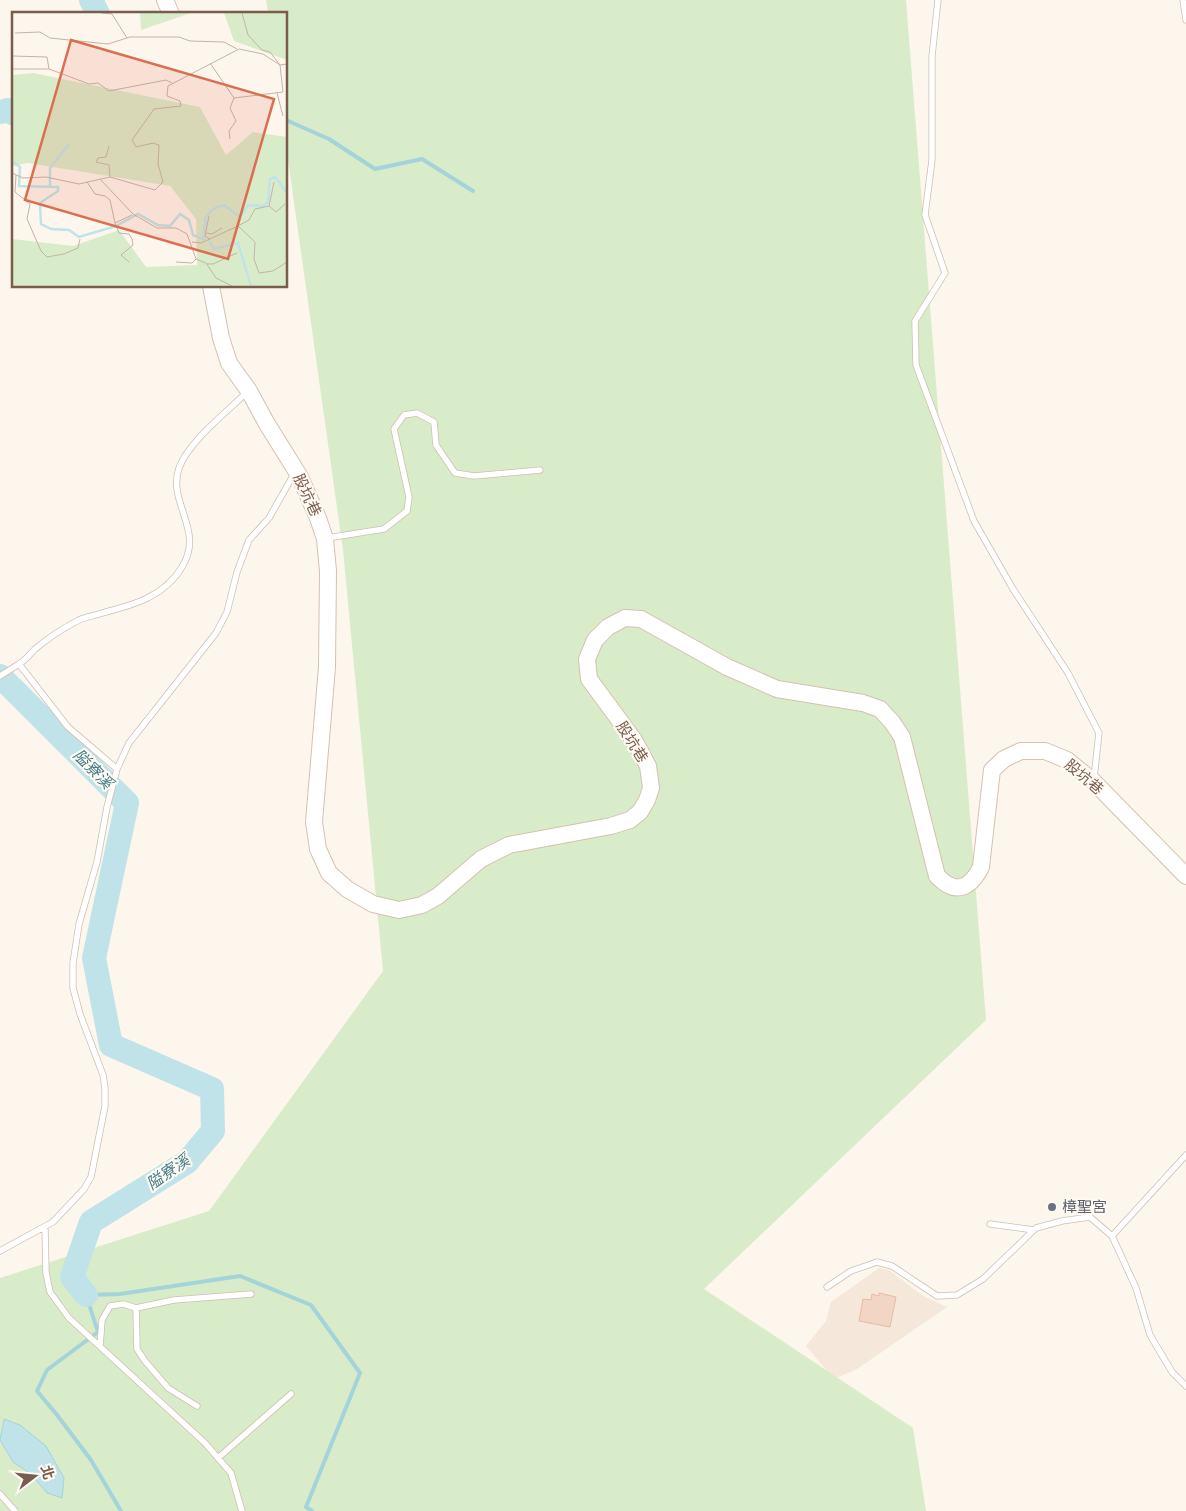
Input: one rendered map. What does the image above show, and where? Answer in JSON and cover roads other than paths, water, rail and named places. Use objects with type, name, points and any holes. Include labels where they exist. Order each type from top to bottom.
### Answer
[{"type":"street","points":[[165,0],[170,12]]},
{"type":"street","name":"股坑巷","points":[[212,288],[221,338],[229,362],[249,391],[296,471],[318,518],[324,539],[328,571],[327,667],[314,822],[318,849],[330,874],[347,889],[373,904],[399,910],[422,905],[438,896],[481,859],[508,845],[611,826],[630,820],[640,812],[651,788],[648,766],[634,740],[589,679],[587,659],[595,640],[608,627],[625,618],[641,619],[726,667],[776,689],[863,703],[880,709],[902,737],[937,876],[943,883],[954,888],[963,887],[976,878],[981,867],[992,770],[1004,759],[1021,751],[1044,751],[1067,760],[1094,782],[1186,876]]},
{"type":"lane","points":[[938,0],[932,56],[932,160],[925,215],[945,274],[915,321],[916,365],[974,521],[1013,589],[1068,673],[1099,733],[1094,782]]},
{"type":"lane","points":[[1183,0],[1186,20]]},
{"type":"lane","points":[[0,676],[25,661],[35,649],[53,635],[79,620],[147,599],[169,583],[182,566],[191,544],[176,488],[179,469],[190,448],[249,391]]},
{"type":"lane","points":[[324,539],[384,529],[407,511],[409,497],[394,430],[404,415],[417,413],[434,422],[436,445],[455,474],[474,476],[540,470]]},
{"type":"lane","points":[[0,1251],[53,1222],[84,1189],[90,1177],[105,1106],[103,1075],[80,1014],[73,988],[73,964],[79,924],[96,862],[117,769],[129,744],[216,633],[227,612],[237,572],[249,540],[269,518],[296,471]]},
{"type":"lane","points":[[19,664],[68,727],[117,769]]},
{"type":"lane","points":[[1112,1236],[1186,1155]]},
{"type":"lane","points":[[827,1287],[851,1271],[877,1262],[892,1266],[937,1296],[957,1295],[983,1279],[1036,1228],[1062,1221],[1090,1217],[1112,1236],[1136,1288],[1150,1335],[1172,1372],[1186,1386]]},
{"type":"lane","points":[[990,1224],[1034,1230]]},
{"type":"lane","points":[[45,1228],[46,1273],[50,1292],[69,1318],[205,1443],[231,1474],[242,1511]]},
{"type":"lane","points":[[100,1346],[102,1320],[110,1306],[123,1304],[136,1308],[174,1300],[251,1294]]},
{"type":"lane","points":[[136,1308],[137,1349],[168,1388],[197,1406]]},
{"type":"lane","points":[[218,1458],[291,1394]]},
{"type":"lane","points":[[0,1494],[15,1511]]},
{"type":"water","points":[[4,1419],[20,1425],[46,1446],[64,1478],[62,1498],[47,1493],[31,1474],[13,1462],[0,1440]]},
{"type":"waterway","name":"隘寮溪","points":[[91,0],[97,12]]},
{"type":"waterway","name":"隘寮溪","points":[[0,112],[8,110],[12,113]]},
{"type":"waterway","points":[[288,121],[329,139],[375,169],[422,159],[473,191]]},
{"type":"waterway","name":"隘寮溪","points":[[0,676],[127,803],[94,958],[111,1045],[212,1089],[213,1131],[187,1162],[91,1222],[72,1277],[86,1295]]},
{"type":"waterway","name":"隘寮溪","points":[[121,1511],[91,1460],[37,1391],[47,1370],[98,1332],[86,1295],[120,1294],[240,1276],[311,1305],[360,1373],[306,1507],[312,1511]]},
{"type":"place","name":"樟聖宮","points":[[1052,1207]]}]
